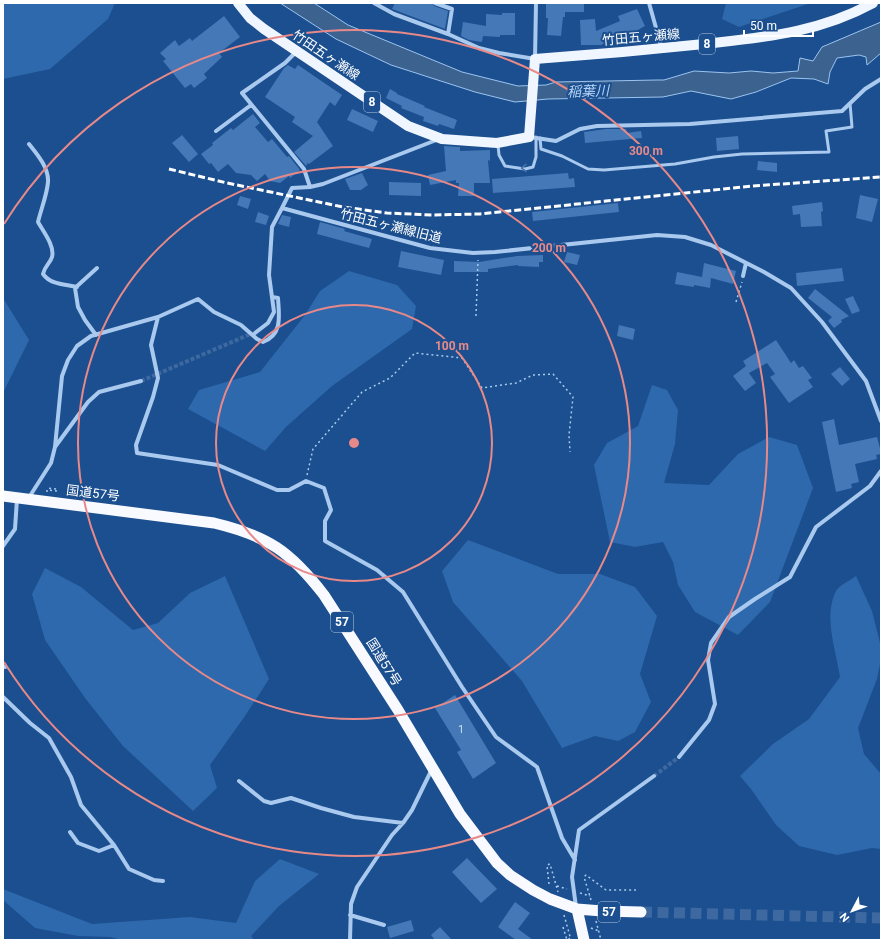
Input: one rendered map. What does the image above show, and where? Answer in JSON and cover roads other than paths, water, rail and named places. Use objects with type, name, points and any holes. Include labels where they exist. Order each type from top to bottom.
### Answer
[{"type":"highway","name":"国道57号","points":[[3,496],[214,523],[240,529],[278,548],[294,559],[324,594],[390,698],[460,814],[497,863],[510,875],[534,890],[550,899],[577,909],[602,912],[641,912]]},
{"type":"highway","points":[[577,909],[584,940]]},
{"type":"main road","name":"竹田五ヶ瀬線","points":[[238,3],[250,18],[264,29],[408,126],[442,139],[497,143],[535,137]]},
{"type":"main road","name":"竹田五ヶ瀬線","points":[[534,64],[789,34],[823,25],[859,11],[873,3]]},
{"type":"main road","points":[[534,64],[530,120],[535,137]]},
{"type":"street","points":[[374,3],[394,14],[448,34],[479,48],[534,64],[536,3]]},
{"type":"street","points":[[434,3],[452,9],[448,34]]},
{"type":"street","points":[[648,3],[662,49]]},
{"type":"street","points":[[297,51],[285,63],[242,93],[304,169],[310,187]]},
{"type":"street","points":[[535,137],[556,141],[580,129],[597,126],[690,124],[842,111],[865,89],[881,79]]},
{"type":"street","points":[[216,131],[251,105]]},
{"type":"street","points":[[255,333],[268,323],[274,312],[269,275],[272,227],[292,188],[310,187],[323,184],[442,139]]},
{"type":"street","points":[[29,144],[39,157],[47,174],[48,182],[38,222],[53,250],[52,258],[45,267],[43,274],[51,282],[76,287]]},
{"type":"street","name":"竹田五ヶ瀬線旧道","points":[[282,208],[430,248],[473,252],[495,252],[657,235],[685,237],[711,245],[764,272],[791,288],[822,322],[866,381],[881,421]]},
{"type":"street","points":[[743,276],[746,263]]},
{"type":"street","points":[[96,334],[85,320],[78,306],[75,288],[97,268]]},
{"type":"street","points":[[28,499],[51,462],[55,447],[62,376],[68,360],[78,346],[96,334],[158,317],[198,299],[214,312],[241,325],[256,339],[263,342],[273,337],[277,330],[279,320],[278,298],[272,297]]},
{"type":"street","points":[[158,317],[151,345],[158,378],[154,397],[136,445],[137,454],[218,465],[277,490],[288,490],[306,481],[324,488],[331,510],[325,521],[325,541],[377,570],[403,592],[462,687],[496,737],[537,767],[562,838],[575,860]]},
{"type":"street","points":[[55,447],[88,402],[99,392],[141,381]]},
{"type":"street","points":[[679,757],[709,720],[715,704],[708,660],[711,642],[729,617],[790,577],[816,527],[870,486],[881,472]]},
{"type":"street","points":[[3,546],[15,530],[17,498]]},
{"type":"street","points":[[3,698],[49,738],[71,777],[81,805],[114,845],[129,868],[154,880],[163,881]]},
{"type":"street","points":[[350,940],[351,904],[357,887],[392,834],[412,810],[432,769]]},
{"type":"street","points":[[577,909],[572,877],[579,830],[654,776]]},
{"type":"street","points":[[239,781],[264,801],[271,803],[291,798],[354,817],[403,822]]},
{"type":"street","points":[[70,832],[78,843],[99,851],[114,845]]},
{"type":"street","points":[[350,915],[384,925]]},
{"type":"lane","points":[[535,137],[541,149],[562,156],[588,168],[604,170],[675,164],[742,154],[829,152],[826,130],[852,127],[850,103]]},
{"type":"lane","points":[[497,143],[505,166],[525,169],[533,167],[536,157],[535,137]]},
{"type":"water","name":"稲葉川","points":[[280,3],[314,3],[348,25],[462,72],[518,86],[546,85],[556,82],[664,80],[694,71],[729,73],[751,71],[773,73],[798,71],[800,58],[813,61],[822,47],[881,22],[881,53],[867,65],[866,57],[859,55],[837,58],[830,72],[828,84],[814,79],[791,78],[756,92],[731,99],[691,91],[663,97],[548,99],[515,102],[475,92],[391,65],[336,39]]},
{"type":"tunnel","points":[[141,381],[253,333]]},
{"type":"tunnel","points":[[654,776],[679,757]]},
{"type":"tunnel","points":[[641,912],[881,918]]},
{"type":"railway","points":[[169,169],[227,183],[343,207],[387,213],[433,215],[480,214],[753,186],[881,177]]}]
